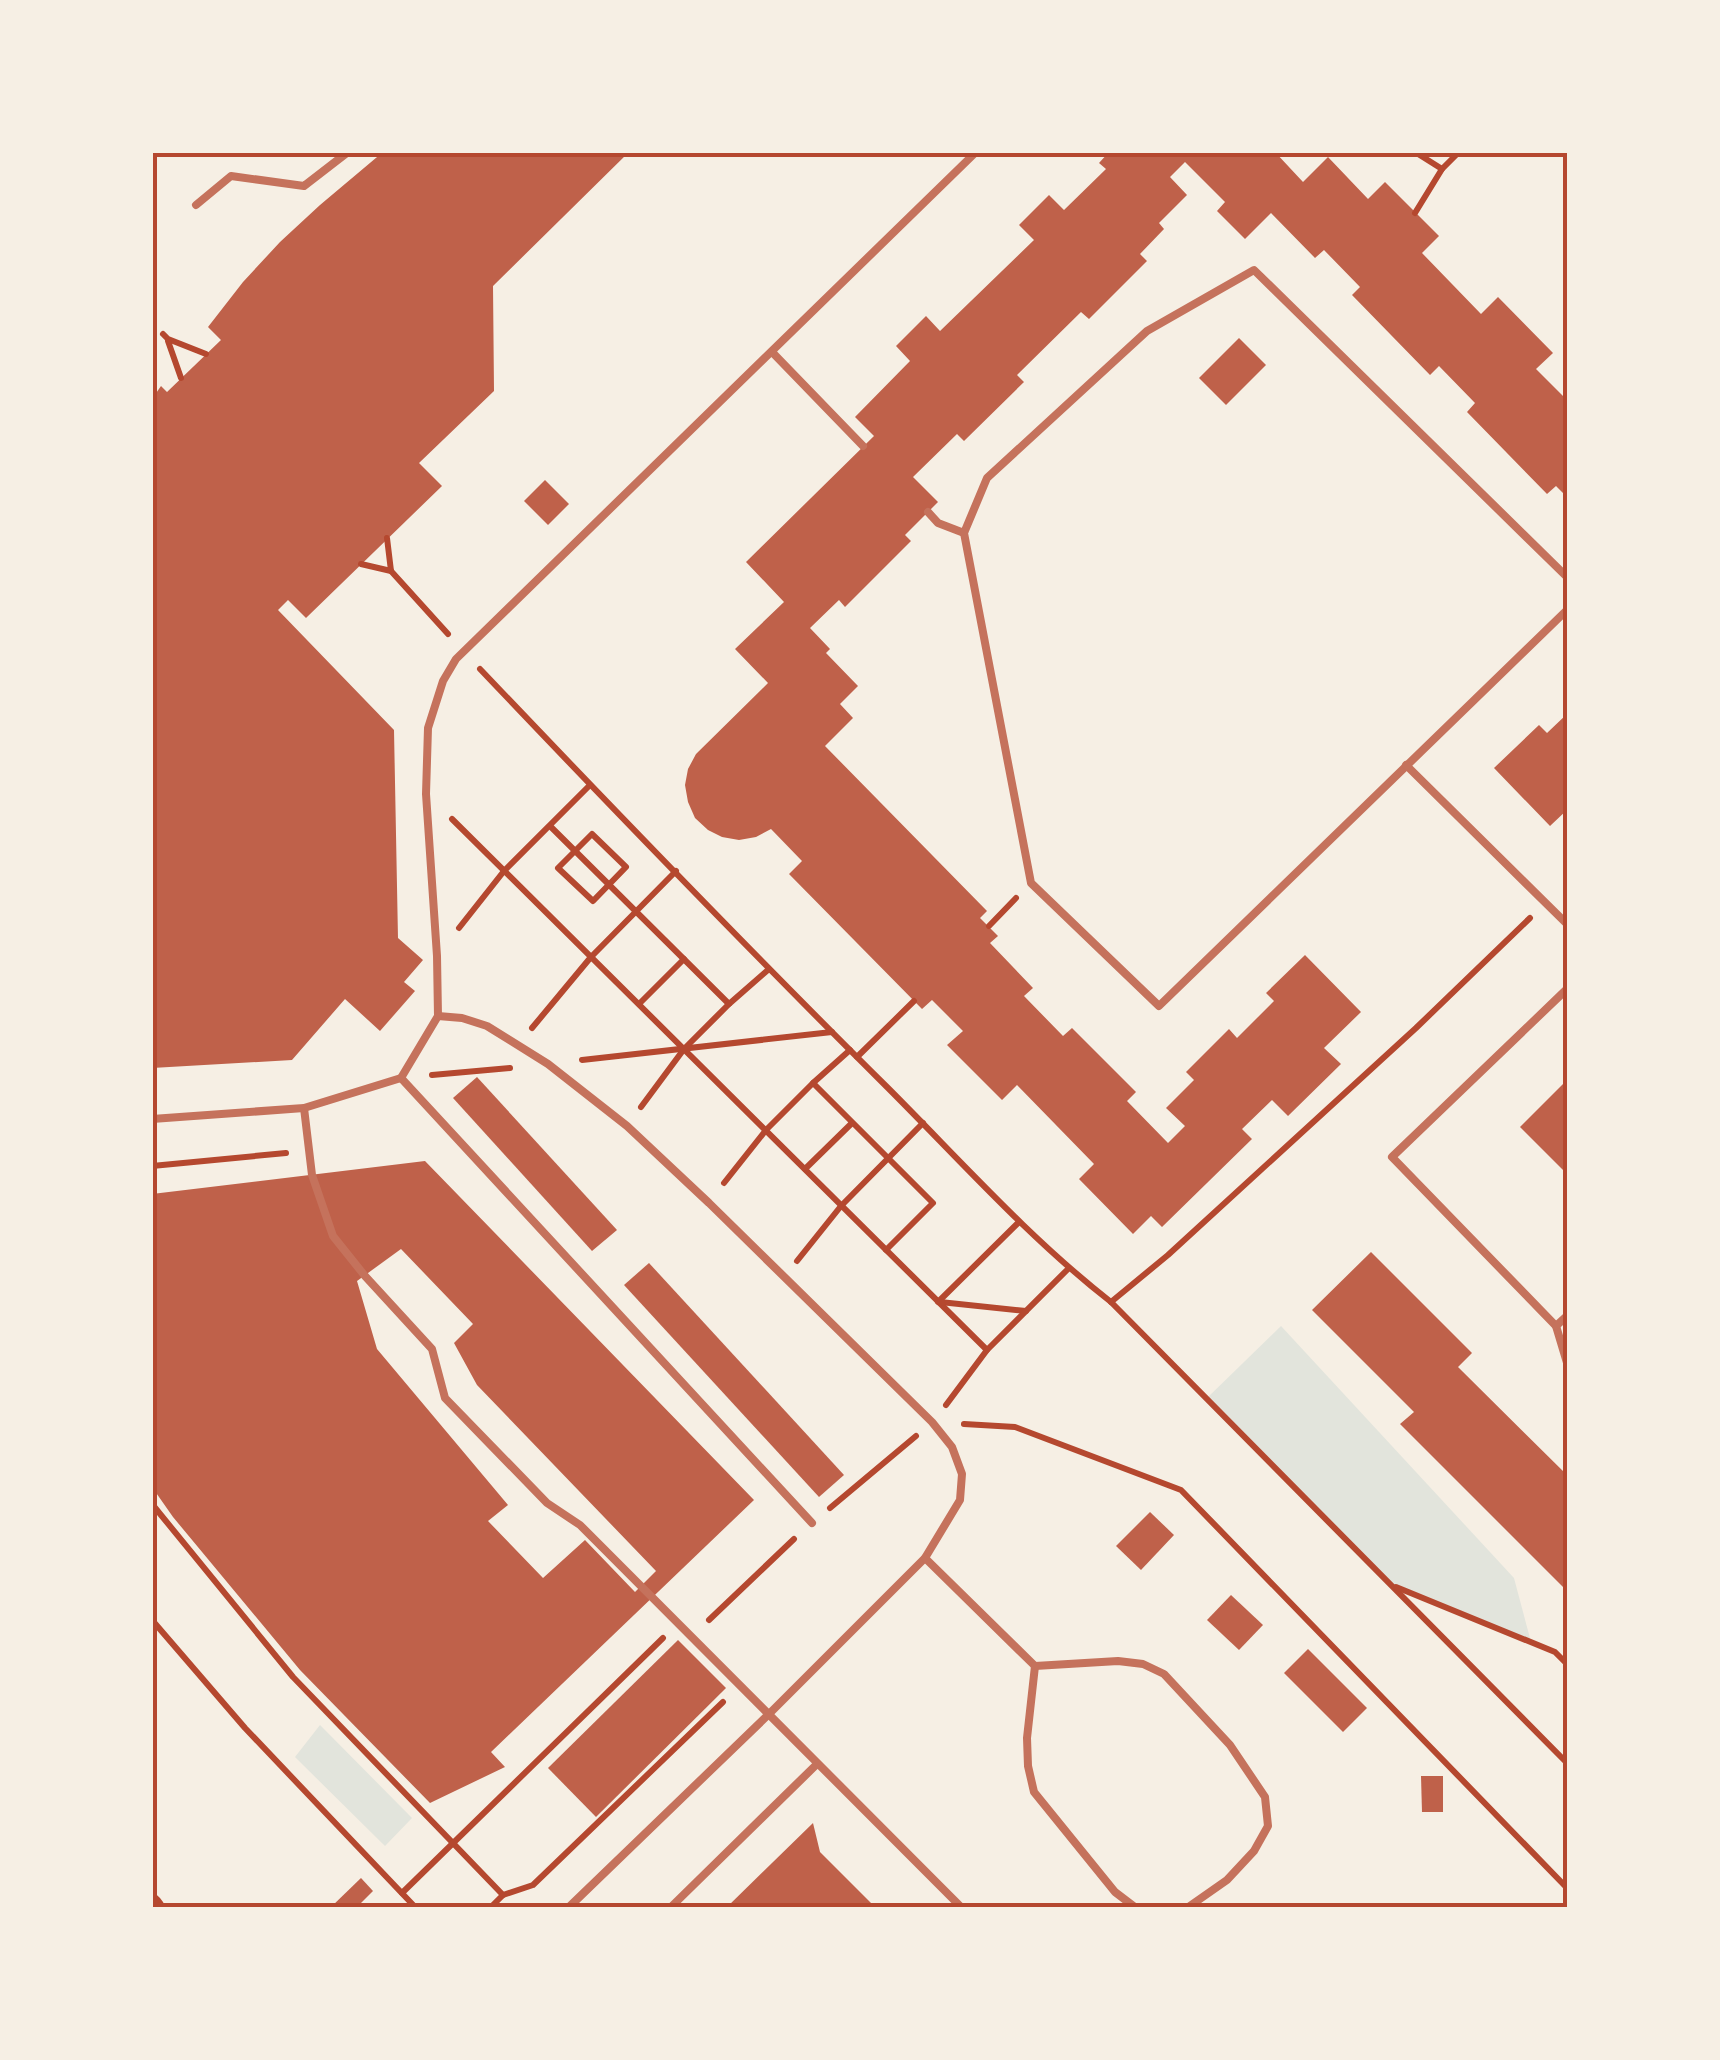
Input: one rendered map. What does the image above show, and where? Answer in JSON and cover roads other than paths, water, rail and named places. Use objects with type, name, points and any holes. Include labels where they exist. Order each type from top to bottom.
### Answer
[{"type":"lane","points":[[196,205],[231,176],[304,186],[348,152]]},
{"type":"lane","points":[[152,1119],[304,1108],[401,1078],[438,1016],[438,956],[426,794],[428,728],[443,680],[456,659],[976,152]]},
{"type":"lane","points":[[1568,578],[1254,270],[1147,331],[1132,344],[987,478],[964,533],[1031,883],[1158,1006],[1568,608]]},
{"type":"lane","points":[[772,352],[863,446]]},
{"type":"lane","points":[[928,512],[938,523],[964,533]]},
{"type":"lane","points":[[1406,765],[1568,924]]},
{"type":"lane","points":[[1568,988],[1392,1157],[1556,1326],[1568,1366]]},
{"type":"lane","points":[[438,1016],[488,1026],[548,1064],[627,1126],[932,1422],[952,1446],[962,1474],[960,1500],[925,1558],[568,1908]]},
{"type":"lane","points":[[401,1078],[812,1523]]},
{"type":"lane","points":[[304,1108],[312,1175],[333,1236],[432,1349],[444,1398],[547,1504],[580,1525],[962,1908]]},
{"type":"lane","points":[[1556,1326],[1568,1315]]},
{"type":"lane","points":[[925,1558],[1035,1666],[1027,1738],[1034,1792],[1115,1892],[1136,1908]]},
{"type":"lane","points":[[1035,1666],[1118,1661],[1143,1664],[1164,1674],[1230,1745],[1265,1798],[1268,1826],[1254,1851],[1226,1880],[1187,1908]]},
{"type":"lane","points":[[670,1908],[818,1764]]}]
